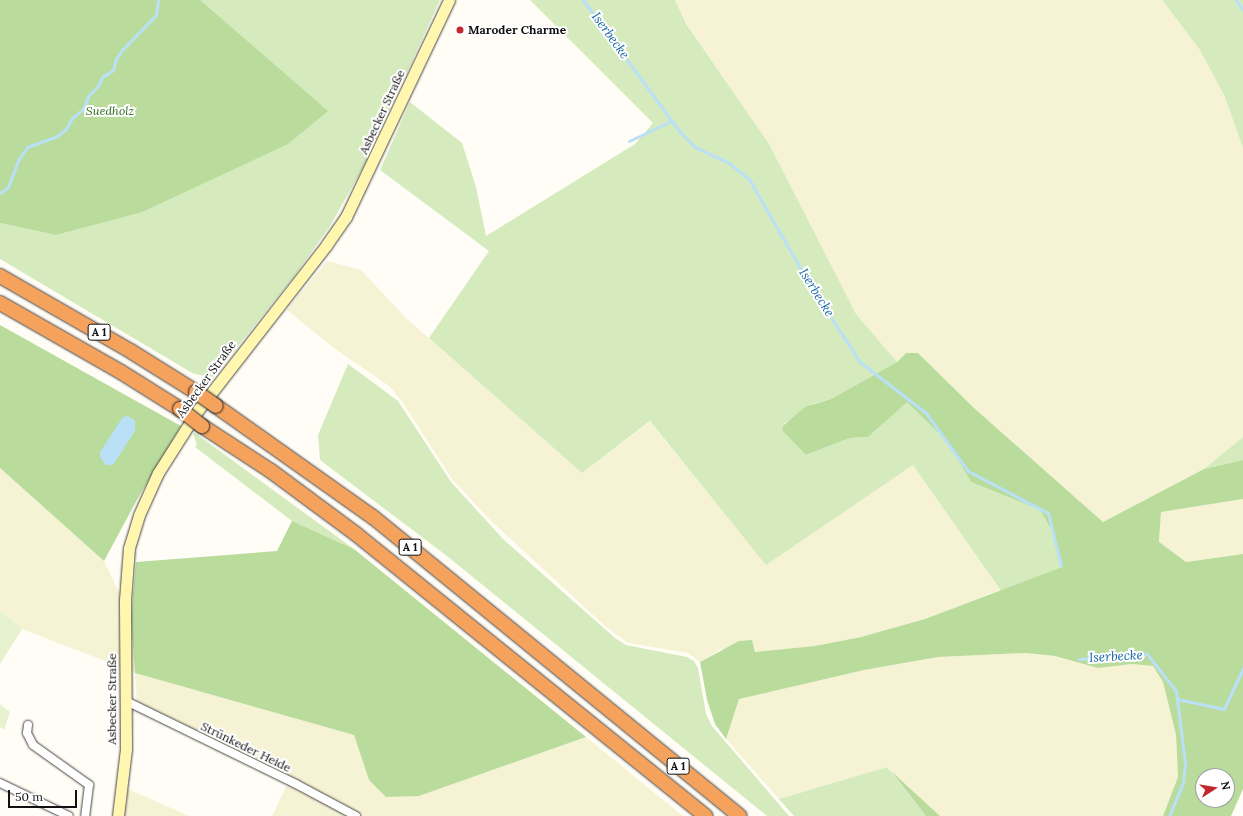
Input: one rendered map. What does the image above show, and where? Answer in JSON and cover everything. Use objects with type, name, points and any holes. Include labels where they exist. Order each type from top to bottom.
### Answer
[{"type":"highway","name":"A 1","points":[[0,276],[132,352],[196,392],[373,517],[740,816]]},
{"type":"highway","name":"A 1","points":[[0,303],[101,360],[180,409],[202,426],[271,471],[356,534],[705,816]]},
{"type":"main road","name":"Asbecker Straße","points":[[118,816],[126,749],[126,593],[129,548],[139,515],[158,474],[198,410],[327,244],[346,217],[449,0]]},
{"type":"street","name":"Strünkeder Heide","points":[[126,701],[296,784],[356,816]]},
{"type":"street","points":[[28,725],[27,733],[33,746],[89,785],[85,816]]},
{"type":"street","points":[[0,784],[69,816]]},
{"type":"shaded area","points":[[675,0],[1162,0],[1200,50],[1225,97],[1243,148],[1243,437],[1204,469],[1103,522],[974,408],[918,353],[906,353],[897,362],[856,314],[767,142],[687,24]]},
{"type":"shaded area","points":[[327,261],[361,270],[406,318],[582,473],[650,422],[766,564],[913,465],[1000,590],[925,619],[861,637],[815,646],[754,652],[721,649],[700,662],[688,653],[628,643],[606,627],[490,520],[452,479],[401,400],[389,386],[334,348],[287,310]]},
{"type":"shaded area","points":[[0,468],[104,561],[131,617],[136,673],[22,629],[0,610]]},
{"type":"shaded area","points":[[1243,499],[1243,554],[1186,562],[1159,543],[1161,512]]},
{"type":"shaded area","points":[[1026,653],[1055,656],[1098,668],[1132,664],[1153,666],[1163,682],[1176,735],[1178,777],[1163,816],[940,816],[887,767],[779,799],[726,739],[738,699],[864,670],[938,657]]},
{"type":"shaded area","points":[[135,673],[354,735],[369,780],[419,796],[586,737],[683,816],[272,816],[290,779],[137,703]]},
{"type":"shaded area","points":[[128,789],[189,816],[125,816]]},
{"type":"green space","points":[[0,0],[440,0],[365,164],[330,226],[295,275],[213,377],[194,374],[0,259],[0,223],[56,235],[88,226]]},
{"type":"green space","name":"Suedholz","points":[[0,0],[200,0],[328,111],[288,144],[142,212],[56,235],[0,223]]},
{"type":"green space","points":[[530,0],[675,0],[687,25],[769,144],[856,314],[897,362],[831,399],[813,404],[784,424],[806,455],[850,438],[868,437],[907,401],[946,440],[971,482],[1040,510],[1055,536],[1062,567],[1001,591],[913,465],[766,565],[650,421],[582,473],[429,338],[489,251],[380,170],[410,102],[462,143],[476,187],[486,236],[635,144],[653,123]]},
{"type":"green space","points":[[1162,0],[1243,0],[1243,148],[1225,97],[1200,50]]},
{"type":"green space","points":[[0,325],[181,426],[138,498],[104,561],[0,468]]},
{"type":"green space","points":[[906,353],[918,353],[974,408],[1103,522],[1204,469],[1243,460],[1243,499],[1161,512],[1159,542],[1186,562],[1243,554],[1243,789],[1235,807],[1235,768],[1195,768],[1195,808],[1235,808],[1231,816],[1163,816],[1178,777],[1176,735],[1163,682],[1153,666],[1132,664],[1098,668],[1055,656],[1026,653],[938,657],[864,670],[739,699],[726,739],[715,724],[707,700],[700,662],[739,641],[752,640],[755,652],[815,646],[861,637],[925,619],[1062,567],[1055,536],[1040,510],[971,482],[946,440],[907,402],[868,437],[850,438],[806,455],[782,430],[784,425],[805,407],[831,399],[897,362]]},
{"type":"green space","points":[[348,364],[398,401],[451,482],[503,539],[615,638],[626,645],[687,657],[694,661],[698,668],[706,714],[712,726],[789,816],[767,816],[447,556],[320,460],[318,435]]},
{"type":"green space","points":[[195,433],[354,549],[292,521],[195,447],[197,444],[193,434]]},
{"type":"green space","points":[[1243,437],[1243,460],[1204,469]]},
{"type":"green space","points":[[292,521],[354,549],[586,737],[419,796],[386,797],[369,780],[354,735],[135,673],[131,617],[136,562],[277,551]]},
{"type":"green space","points":[[0,610],[22,629],[0,664]]},
{"type":"green space","points":[[0,704],[10,712],[4,730],[0,727]]},
{"type":"green space","points":[[887,767],[926,816],[794,816],[779,799]]},
{"type":"green space","points":[[890,770],[940,816],[926,816]]},
{"type":"water","points":[[128,416],[135,421],[135,431],[113,465],[106,465],[101,459],[100,452],[123,417]]},
{"type":"waterway","points":[[0,193],[8,187],[19,159],[27,147],[57,136],[66,129],[72,118],[83,109],[89,95],[98,86],[102,77],[113,70],[116,59],[122,50],[156,15],[158,0]]},
{"type":"waterway","name":"Iserbecke","points":[[583,0],[680,132],[695,147],[729,163],[749,179],[811,287],[860,362],[926,413],[968,471],[1048,513],[1061,565]]},
{"type":"waterway","points":[[1236,0],[1243,10]]},
{"type":"waterway","points":[[629,141],[671,121]]},
{"type":"waterway","name":"Iserbecke","points":[[1079,659],[1147,654],[1176,691],[1177,699]]},
{"type":"waterway","points":[[1169,816],[1183,783],[1185,763],[1177,699],[1224,709],[1243,668]]},
{"type":"place","name":"Maroder Charme","points":[[460,30]]}]
